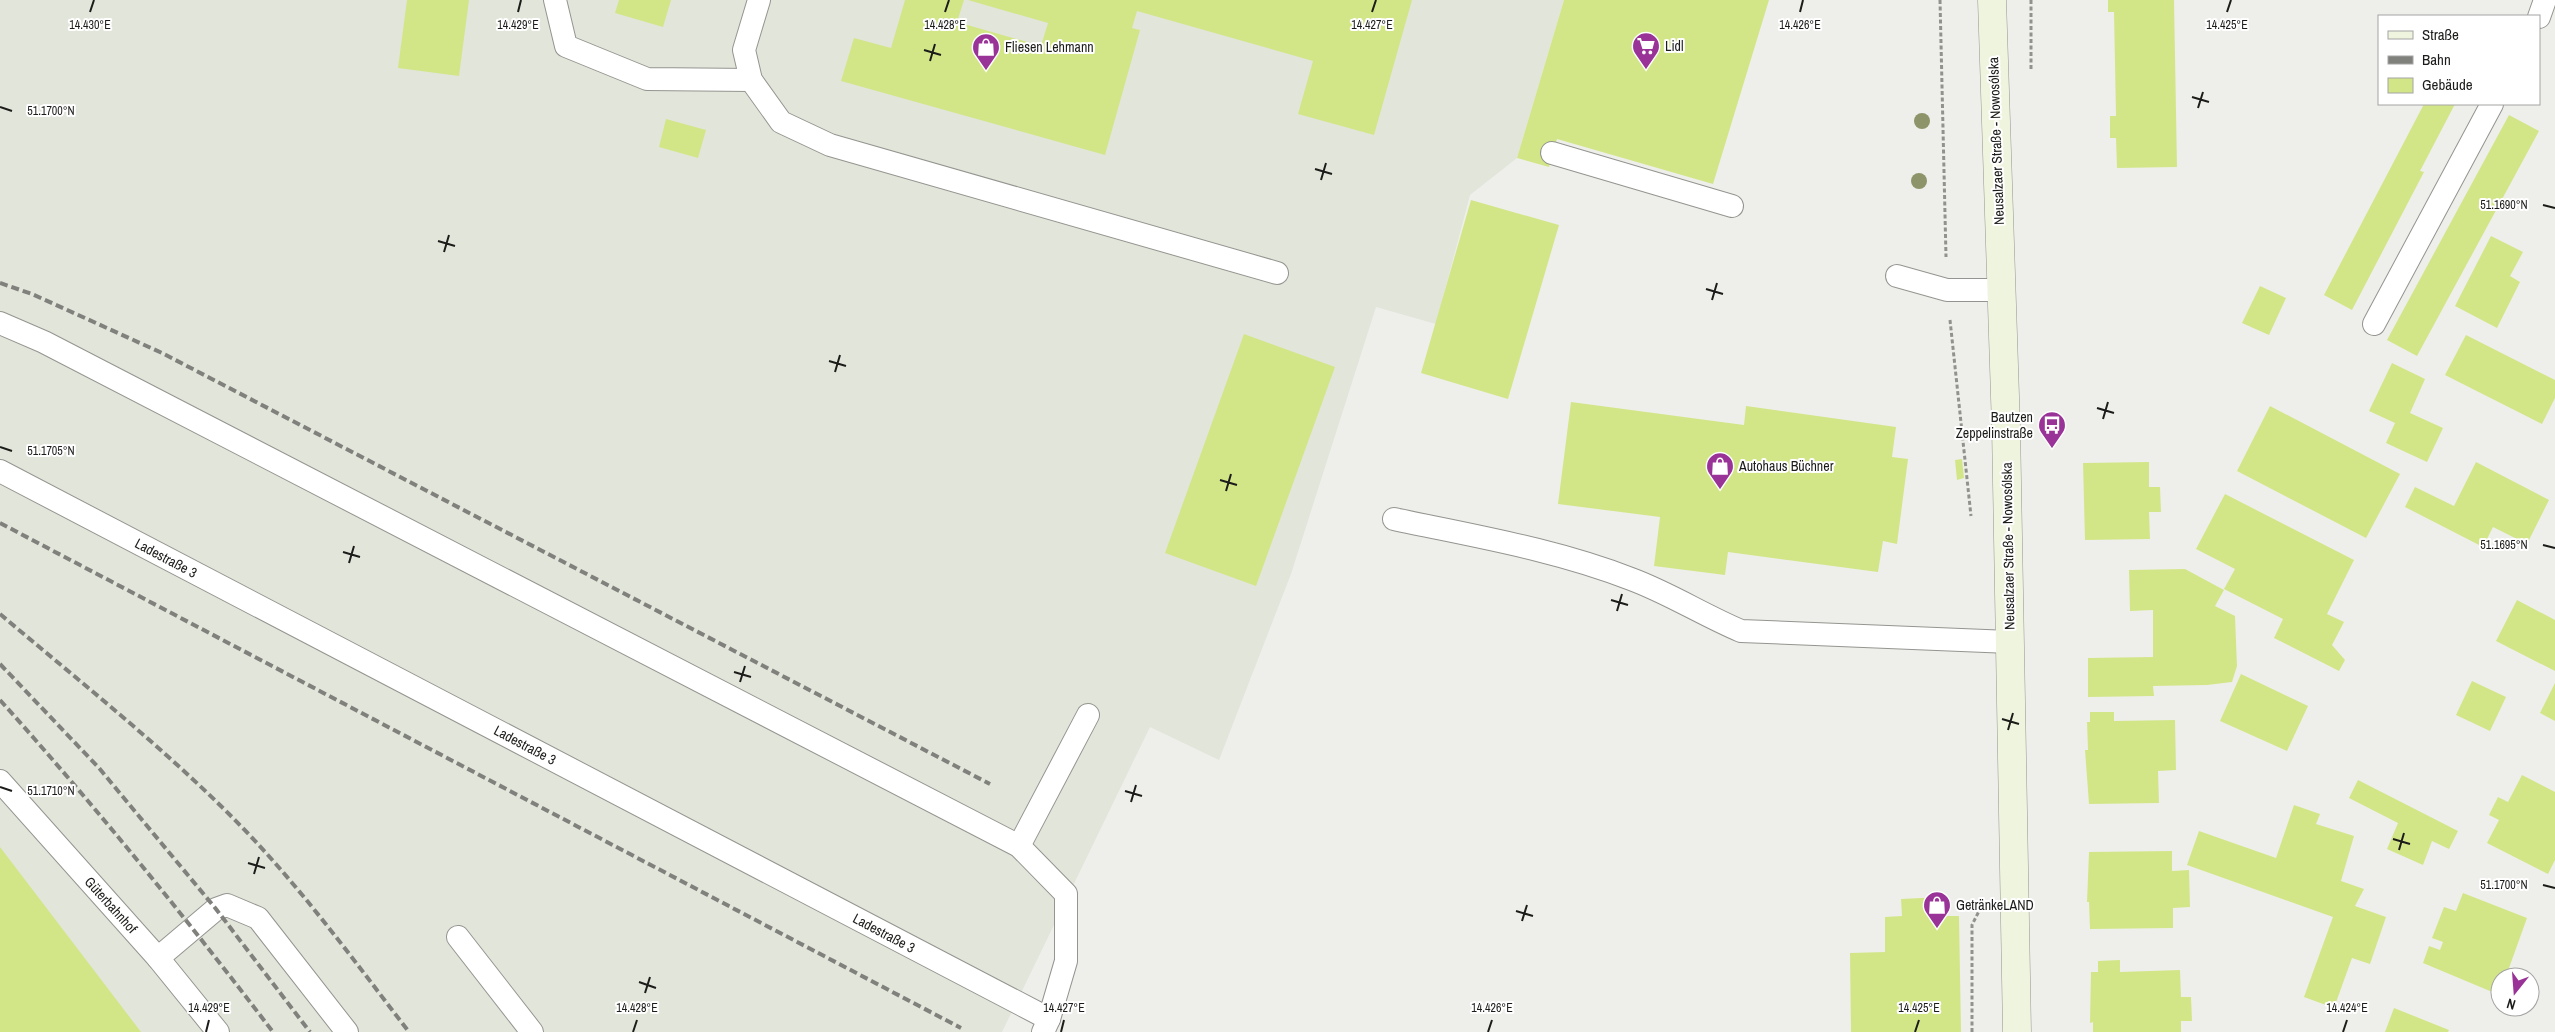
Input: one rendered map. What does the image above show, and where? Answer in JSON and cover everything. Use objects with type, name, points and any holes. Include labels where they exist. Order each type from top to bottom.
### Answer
[{"type":"main road","name":"Neusalzaer Straße - Nowosólska","points":[[1992,0],[2000,290],[2006,427],[2017,1032]]},
{"type":"lane","points":[[555,0],[566,46],[647,79],[751,80]]},
{"type":"lane","points":[[759,0],[744,50],[751,80],[782,122],[830,144],[1277,273]]},
{"type":"lane","points":[[2540,15],[2545,0]]},
{"type":"lane","points":[[2374,324],[2491,105]]},
{"type":"lane","points":[[1552,153],[1732,206]]},
{"type":"lane","points":[[1897,276],[1947,290],[2000,290]]},
{"type":"lane","points":[[0,323],[44,342],[1019,846],[1066,894],[1066,961],[1046,1026]]},
{"type":"lane","name":"Ladestraße 3","points":[[0,471],[1046,1026]]},
{"type":"lane","points":[[1394,519],[1557,553],[1630,578],[1675,597],[1704,615],[1741,631],[2010,642]]},
{"type":"lane","points":[[1019,846],[1088,714]]},
{"type":"lane","name":"Güterbahnhof","points":[[0,781],[158,958],[218,1032]]},
{"type":"lane","points":[[158,958],[216,909],[227,906],[258,918],[347,1032]]},
{"type":"lane","points":[[458,937],[532,1032]]},
{"type":"path","points":[[1940,0],[1947,290],[1971,519]]},
{"type":"path","points":[[1972,1032],[1972,925],[1982,903]]},
{"type":"shaded area","points":[[0,0],[1564,0],[1517,158],[1470,195],[1436,324],[1376,307],[1291,574],[1219,760],[1150,727],[1002,1032],[0,1032]]},
{"type":"building","points":[[407,0],[469,0],[459,76],[398,68]]},
{"type":"building","points":[[619,0],[671,0],[663,27],[615,13]]},
{"type":"building","name":"Fliesen Lehmann","points":[[905,0],[964,0],[957,22],[1041,46],[1048,23],[968,0],[1412,0],[1374,135],[1298,114],[1313,61],[1137,11],[1132,28],[1140,30],[1105,155],[841,81],[854,38],[891,48]]},
{"type":"building","name":"Lidl","points":[[1564,0],[1769,0],[1713,184],[1557,139],[1549,167],[1517,158]]},
{"type":"building","points":[[2108,0],[2174,0],[2177,167],[2117,168],[2116,138],[2110,138],[2110,116],[2116,116],[2114,12],[2108,12]]},
{"type":"building","points":[[2423,105],[2454,105],[2420,171],[2424,172],[2352,310],[2324,295]]},
{"type":"building","points":[[2509,115],[2539,131],[2417,356],[2387,340]]},
{"type":"building","points":[[666,119],[706,130],[698,158],[659,147]]},
{"type":"building","points":[[1471,200],[1559,225],[1508,399],[1421,373]]},
{"type":"building","points":[[2491,236],[2523,252],[2510,276],[2520,282],[2497,328],[2455,306]]},
{"type":"building","points":[[2260,286],[2286,298],[2269,335],[2242,323]]},
{"type":"building","points":[[1244,334],[1335,367],[1256,586],[1165,553]]},
{"type":"building","points":[[2466,335],[2555,380],[2555,398],[2542,424],[2445,375]]},
{"type":"building","points":[[2392,363],[2425,379],[2410,413],[2443,428],[2427,462],[2386,443],[2395,423],[2369,411]]},
{"type":"building","points":[[1571,402],[1744,425],[1746,406],[1896,427],[1892,457],[1908,459],[1897,544],[1883,541],[1878,572],[1728,552],[1725,575],[1654,566],[1660,517],[1558,504]]},
{"type":"building","points":[[2270,406],[2400,474],[2366,538],[2237,471]]},
{"type":"building","points":[[1962,459],[1964,478],[1957,480],[1955,460]]},
{"type":"building","points":[[2149,462],[2149,487],[2160,487],[2161,512],[2149,512],[2150,539],[2085,540],[2083,463]]},
{"type":"building","points":[[2476,462],[2549,500],[2527,544],[2493,527],[2483,547],[2405,507],[2415,487],[2454,506]]},
{"type":"building","points":[[2225,494],[2354,560],[2327,614],[2344,622],[2332,645],[2345,660],[2339,671],[2274,638],[2283,619],[2224,589],[2235,569],[2196,549]]},
{"type":"building","points":[[2185,569],[2224,590],[2215,606],[2235,616],[2237,666],[2232,682],[2207,685],[2153,686],[2154,696],[2088,697],[2088,658],[2153,657],[2153,610],[2130,611],[2129,570]]},
{"type":"building","points":[[2517,600],[2555,620],[2555,671],[2496,641]]},
{"type":"building","points":[[2241,674],[2308,706],[2287,751],[2220,721]]},
{"type":"building","points":[[2472,681],[2506,697],[2490,731],[2456,715]]},
{"type":"building","points":[[2555,683],[2555,721],[2540,713]]},
{"type":"building","points":[[2090,712],[2114,712],[2114,721],[2175,720],[2176,770],[2158,771],[2159,803],[2089,804],[2085,750],[2088,750],[2087,722],[2090,722]]},
{"type":"building","points":[[2522,775],[2555,792],[2555,860],[2548,874],[2487,843],[2499,820],[2489,815],[2498,797],[2508,802]]},
{"type":"building","points":[[2358,780],[2458,831],[2449,849],[2432,841],[2423,865],[2387,849],[2398,823],[2349,798]]},
{"type":"building","points":[[2294,805],[2320,814],[2316,824],[2354,836],[2341,881],[2364,889],[2355,906],[2386,917],[2370,964],[2352,958],[2334,1008],[2304,997],[2333,917],[2187,865],[2199,831],[2276,858]]},
{"type":"building","points":[[0,847],[141,1032],[0,1032]]},
{"type":"building","points":[[2172,851],[2172,871],[2189,870],[2190,907],[2173,908],[2173,928],[2090,929],[2089,902],[2087,902],[2089,852]]},
{"type":"building","points":[[2463,893],[2527,918],[2509,967],[2490,967],[2490,991],[2423,963],[2429,946],[2440,950],[2443,942],[2432,938],[2444,907],[2456,911]]},
{"type":"building","points":[[1942,897],[1943,916],[1959,916],[1961,1032],[1851,1032],[1850,953],[1885,952],[1885,917],[1902,916],[1901,899]]},
{"type":"building","points":[[2120,960],[2120,972],[2180,970],[2181,997],[2191,997],[2192,1021],[2181,1021],[2181,1032],[2093,1032],[2093,1022],[2090,1023],[2091,972],[2098,972],[2098,961]]},
{"type":"building","points":[[2394,1008],[2449,1030],[2448,1032],[2385,1032]]},
{"type":"railway","points":[[0,283],[32,294],[162,353],[990,784]]},
{"type":"railway","points":[[0,523],[961,1028]]},
{"type":"railway","points":[[0,614],[176,763],[231,816],[279,867],[409,1032]]},
{"type":"railway","points":[[0,664],[99,768],[216,909],[310,1032]]},
{"type":"railway","points":[[0,700],[140,863],[273,1032]]},
{"type":"place","name":"Lidl","points":[[1646,70]]},
{"type":"place","name":"Fliesen Lehmann","points":[[986,71]]},
{"type":"place","name":"Bautzen Zeppelinstraße","points":[[2052,449]]},
{"type":"place","name":"Autohaus Büchner","points":[[1720,490]]},
{"type":"place","name":"GetränkeLAND","points":[[1937,929]]}]
